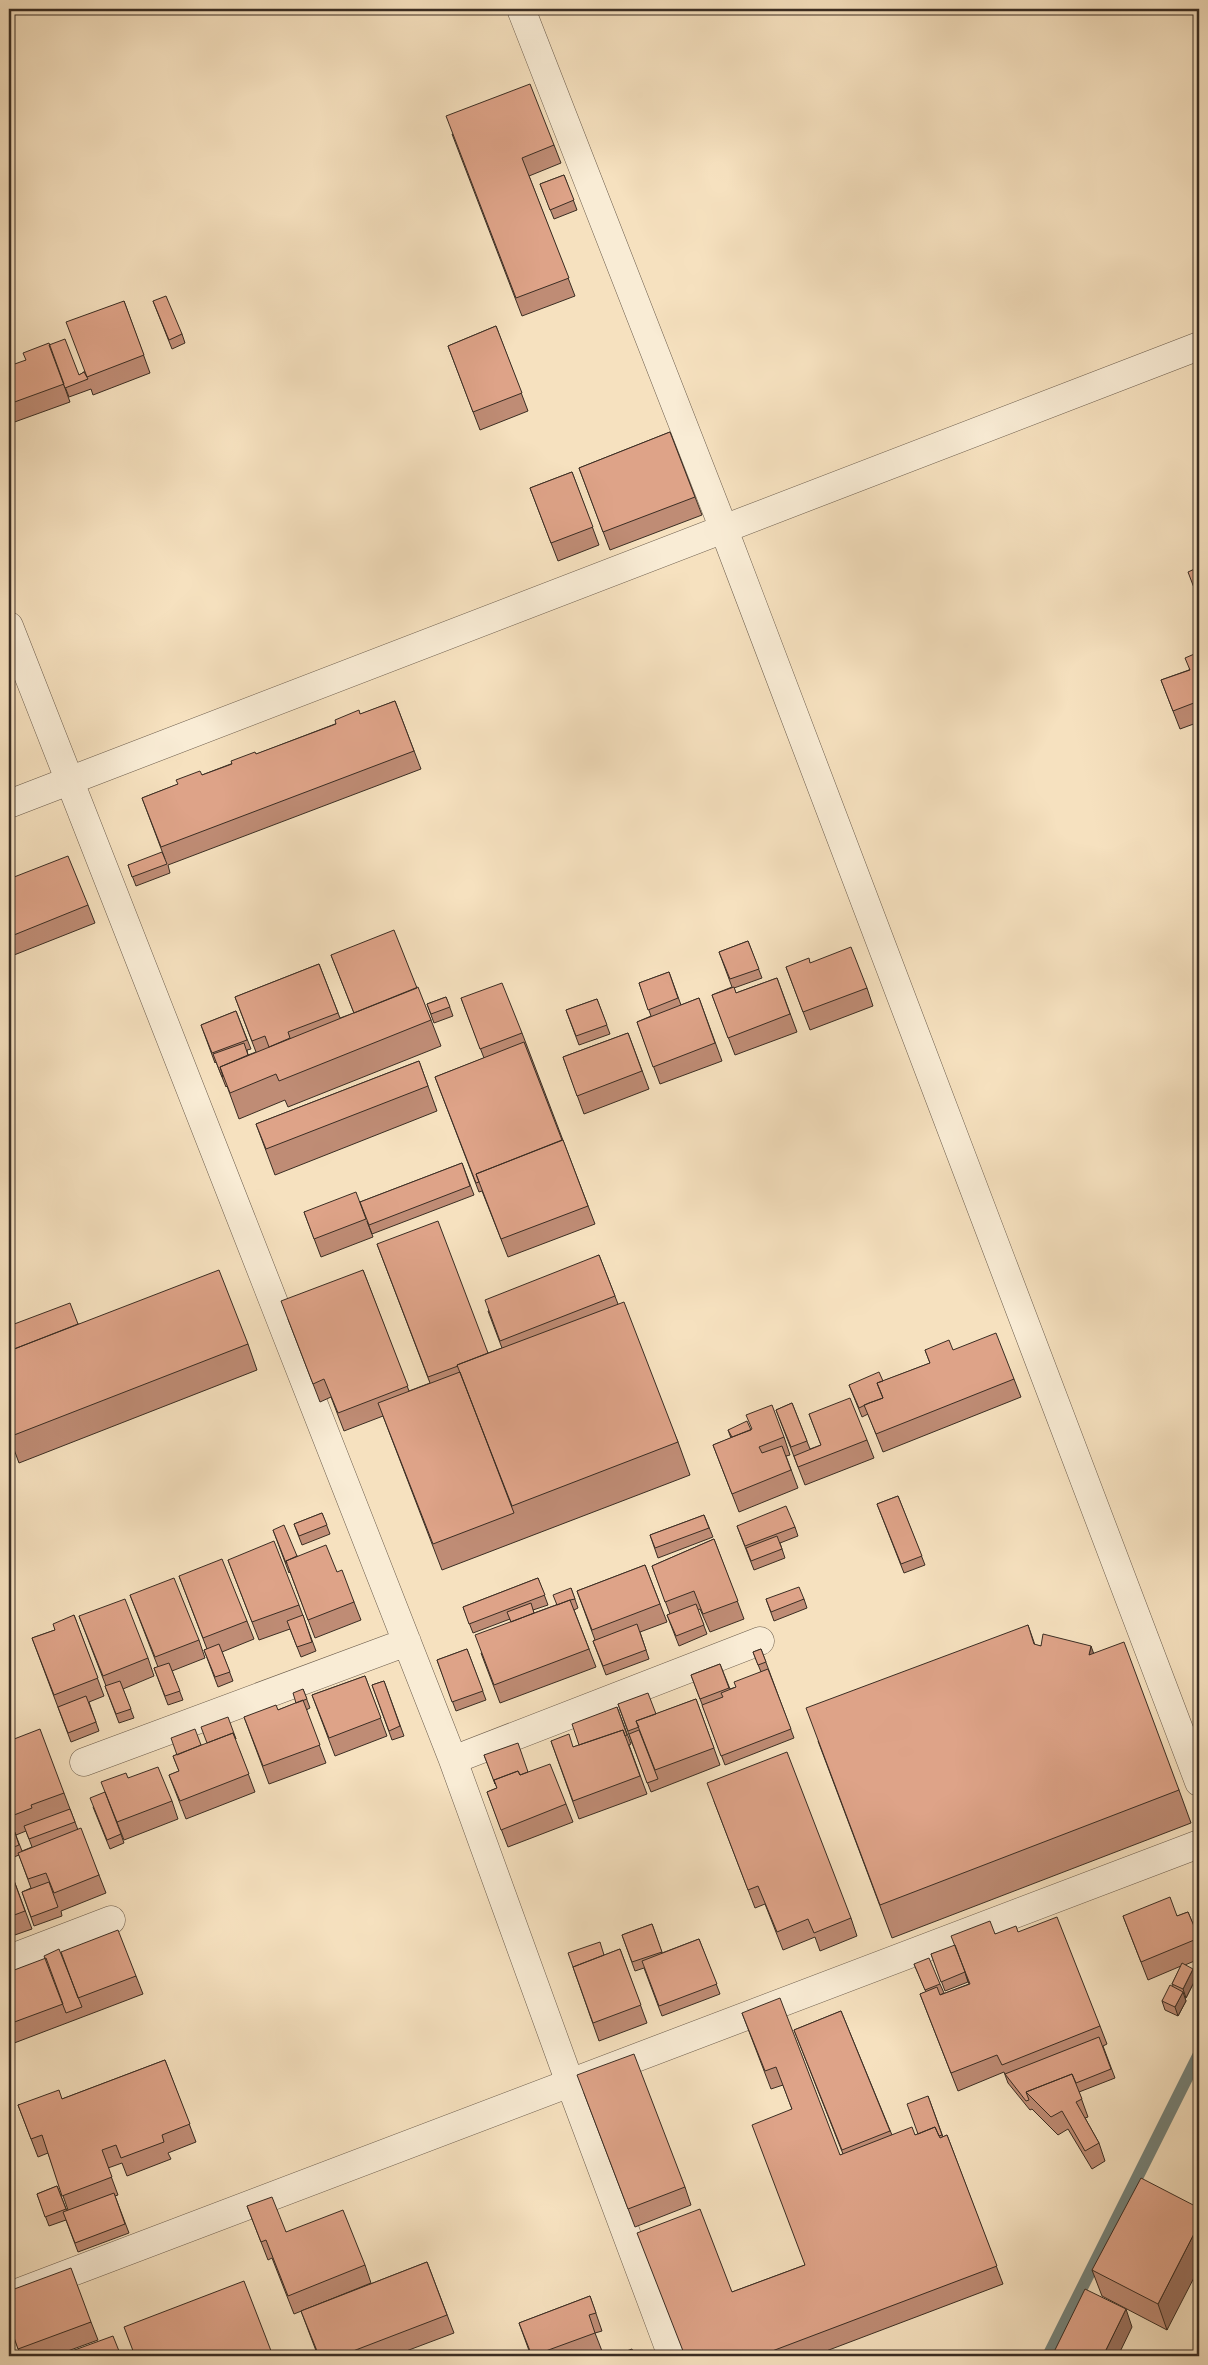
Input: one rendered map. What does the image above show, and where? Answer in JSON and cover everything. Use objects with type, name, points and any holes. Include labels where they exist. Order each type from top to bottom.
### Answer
[{"type":"street","points":[[521,9],[723,527],[1199,1782]]},
{"type":"street","points":[[9,804],[723,527],[1199,346]]},
{"type":"street","points":[[9,626],[71,780],[453,1760],[570,2083],[672,2356]]},
{"type":"street","points":[[453,1760],[760,1641]]},
{"type":"street","points":[[84,1762],[407,1642]]},
{"type":"street","points":[[9,2296],[1199,1844]]},
{"type":"street","points":[[9,1959],[112,1920]]},
{"type":"building","points":[[530,84],[554,145],[522,158],[569,278],[516,298],[446,116]]},
{"type":"building","points":[[564,175],[574,200],[550,210],[540,184]]},
{"type":"building","points":[[166,296],[182,334],[169,340],[153,301]]},
{"type":"building","points":[[124,301],[144,355],[87,377],[66,322]]},
{"type":"building","points":[[496,326],[522,393],[473,412],[448,346]]},
{"type":"building","points":[[65,339],[79,375],[84,372],[88,379],[65,388],[49,345]]},
{"type":"building","points":[[49,343],[64,384],[9,404],[9,378],[11,377],[9,366],[26,360],[23,353]]},
{"type":"building","points":[[670,432],[695,497],[603,532],[579,468]]},
{"type":"building","points":[[572,472],[593,527],[551,543],[530,488]]},
{"type":"building","points":[[1199,567],[1199,601],[1188,572]]},
{"type":"building","points":[[1199,652],[1199,701],[1173,711],[1161,680],[1190,670],[1185,658]]},
{"type":"building","points":[[395,701],[414,751],[161,847],[142,798],[178,784],[176,780],[200,771],[202,775],[232,764],[231,761],[255,752],[256,754],[336,724],[335,720],[359,710],[360,714]]},
{"type":"building","points":[[162,852],[167,864],[132,877],[128,865]]},
{"type":"building","points":[[68,856],[88,905],[9,937],[9,879]]},
{"type":"building","points":[[394,930],[417,988],[354,1013],[331,955]]},
{"type":"building","points":[[748,941],[759,969],[730,979],[719,952]]},
{"type":"building","points":[[851,947],[867,988],[803,1012],[786,967],[809,958],[810,963]]},
{"type":"building","points":[[319,964],[338,1013],[288,1032],[290,1038],[269,1047],[265,1036],[252,1041],[235,997]]},
{"type":"building","points":[[669,972],[678,998],[648,1010],[639,983]]},
{"type":"building","points":[[777,978],[790,1014],[728,1038],[712,995],[734,987],[736,993]]},
{"type":"building","points":[[502,983],[522,1033],[480,1049],[461,998]]},
{"type":"building","points":[[418,987],[431,1020],[279,1081],[276,1074],[230,1093],[220,1067]]},
{"type":"building","points":[[446,997],[450,1007],[431,1014],[427,1004]]},
{"type":"building","points":[[699,998],[715,1043],[653,1067],[637,1022]]},
{"type":"building","points":[[597,999],[607,1025],[576,1036],[566,1010]]},
{"type":"building","points":[[236,1011],[247,1040],[212,1053],[201,1025]]},
{"type":"building","points":[[628,1033],[642,1071],[577,1096],[563,1057]]},
{"type":"building","points":[[524,1042],[562,1140],[476,1174],[479,1182],[476,1183],[435,1077]]},
{"type":"building","points":[[244,1043],[248,1055],[220,1067],[222,1077],[213,1054]]},
{"type":"building","points":[[419,1061],[428,1086],[266,1149],[256,1124]]},
{"type":"building","points":[[563,1140],[588,1206],[501,1239],[476,1174]]},
{"type":"building","points":[[462,1163],[470,1186],[369,1225],[360,1202]]},
{"type":"building","points":[[356,1192],[366,1219],[314,1239],[304,1212]]},
{"type":"building","points":[[438,1221],[488,1353],[428,1377],[377,1244]]},
{"type":"building","points":[[599,1255],[615,1296],[500,1341],[485,1300]]},
{"type":"building","points":[[219,1270],[248,1344],[9,1437],[9,1351]]},
{"type":"building","points":[[363,1270],[408,1386],[338,1413],[324,1379],[313,1384],[281,1301]]},
{"type":"building","points":[[624,1302],[678,1442],[512,1506],[457,1365]]},
{"type":"building","points":[[70,1303],[78,1324],[9,1351],[9,1326]]},
{"type":"building","points":[[996,1333],[1014,1379],[876,1434],[864,1405],[883,1398],[877,1383],[930,1363],[925,1350],[949,1340],[953,1350]]},
{"type":"building","points":[[460,1372],[514,1513],[433,1544],[378,1403]]},
{"type":"building","points":[[879,1372],[883,1381],[877,1383],[883,1398],[859,1408],[849,1385]]},
{"type":"building","points":[[850,1398],[867,1440],[798,1467],[794,1456],[821,1445],[809,1414]]},
{"type":"building","points":[[792,1403],[807,1441],[791,1447],[776,1410]]},
{"type":"building","points":[[772,1405],[784,1437],[759,1447],[762,1453],[782,1446],[791,1470],[732,1494],[713,1445],[752,1429],[746,1415]]},
{"type":"building","points":[[747,1421],[751,1430],[732,1437],[728,1430]]},
{"type":"building","points":[[898,1496],[922,1556],[901,1564],[877,1504]]},
{"type":"building","points":[[786,1506],[795,1527],[745,1546],[737,1526]]},
{"type":"building","points":[[322,1513],[327,1525],[299,1536],[294,1524]]},
{"type":"building","points":[[704,1515],[709,1528],[655,1548],[650,1535]]},
{"type":"building","points":[[284,1525],[297,1556],[286,1561],[287,1563],[286,1563],[273,1530]]},
{"type":"building","points":[[777,1536],[782,1549],[751,1561],[746,1548]]},
{"type":"building","points":[[714,1539],[738,1601],[703,1614],[694,1591],[665,1602],[652,1566]]},
{"type":"building","points":[[274,1541],[299,1605],[252,1622],[228,1560]]},
{"type":"building","points":[[326,1545],[337,1572],[342,1570],[354,1602],[308,1620],[286,1561]]},
{"type":"building","points":[[222,1559],[247,1621],[203,1638],[179,1576]]},
{"type":"building","points":[[645,1565],[660,1604],[592,1630],[577,1591]]},
{"type":"building","points":[[174,1578],[199,1640],[155,1657],[130,1595]]},
{"type":"building","points":[[538,1578],[545,1595],[469,1624],[463,1607]]},
{"type":"building","points":[[799,1587],[804,1599],[771,1612],[766,1599]]},
{"type":"building","points":[[571,1588],[575,1599],[557,1605],[553,1595]]},
{"type":"building","points":[[125,1599],[148,1658],[103,1676],[79,1616]]},
{"type":"building","points":[[570,1600],[589,1649],[494,1685],[475,1635]]},
{"type":"building","points":[[531,1603],[534,1613],[511,1622],[507,1612]]},
{"type":"building","points":[[696,1604],[704,1625],[676,1636],[667,1615]]},
{"type":"building","points":[[74,1615],[98,1678],[54,1695],[32,1638],[55,1630],[53,1624]]},
{"type":"building","points":[[303,1615],[312,1642],[297,1647],[287,1621]]},
{"type":"building","points":[[637,1624],[646,1650],[603,1666],[593,1641]]},
{"type":"building","points":[[1028,1625],[1034,1644],[1041,1646],[1043,1634],[1091,1646],[1089,1655],[1124,1642],[1179,1790],[880,1905],[806,1708]]},
{"type":"building","points":[[219,1644],[230,1672],[215,1677],[204,1650]]},
{"type":"building","points":[[467,1649],[483,1691],[452,1702],[437,1660]]},
{"type":"building","points":[[761,1649],[766,1662],[758,1665],[753,1652]]},
{"type":"building","points":[[169,1663],[180,1691],[165,1696],[154,1668]]},
{"type":"building","points":[[720,1664],[729,1688],[700,1699],[691,1675]]},
{"type":"building","points":[[768,1669],[791,1729],[721,1756],[702,1705],[723,1697],[721,1693],[736,1687],[734,1682]]},
{"type":"building","points":[[365,1676],[381,1718],[329,1738],[312,1695]]},
{"type":"building","points":[[120,1681],[131,1709],[116,1714],[105,1686]]},
{"type":"building","points":[[384,1681],[400,1726],[389,1731],[372,1685]]},
{"type":"building","points":[[303,1689],[307,1699],[296,1703],[293,1693]]},
{"type":"building","points":[[648,1693],[656,1714],[636,1721],[639,1727],[628,1731],[618,1704]]},
{"type":"building","points":[[86,1696],[96,1722],[68,1733],[58,1707]]},
{"type":"building","points":[[696,1699],[714,1748],[655,1770],[636,1721]]},
{"type":"building","points":[[303,1700],[320,1745],[263,1766],[244,1717],[276,1705],[278,1710]]},
{"type":"building","points":[[617,1707],[627,1735],[625,1736],[623,1730],[579,1745],[572,1724]]},
{"type":"building","points":[[228,1717],[236,1739],[233,1733],[207,1743],[201,1727]]},
{"type":"building","points":[[40,1729],[64,1793],[31,1805],[32,1808],[9,1817],[9,1741]]},
{"type":"building","points":[[195,1729],[201,1745],[177,1755],[171,1738]]},
{"type":"building","points":[[623,1730],[640,1776],[573,1801],[551,1741],[569,1734],[573,1747]]},
{"type":"building","points":[[639,1730],[658,1779],[647,1783],[629,1734]]},
{"type":"building","points":[[233,1733],[249,1774],[180,1801],[169,1775],[179,1771],[173,1756]]},
{"type":"building","points":[[518,1743],[528,1772],[520,1775],[518,1771],[494,1780],[495,1784],[484,1755]]},
{"type":"building","points":[[787,1752],[851,1918],[814,1933],[808,1919],[777,1932],[758,1886],[748,1890],[707,1783]]},
{"type":"building","points":[[550,1764],[566,1804],[501,1830],[487,1792],[497,1788],[494,1780],[518,1771],[520,1775]]},
{"type":"building","points":[[158,1767],[172,1801],[117,1822],[101,1782],[126,1773],[128,1778]]},
{"type":"building","points":[[105,1792],[121,1834],[107,1840],[90,1798]]},
{"type":"building","points":[[70,1809],[75,1822],[29,1839],[24,1826]]},
{"type":"building","points":[[81,1828],[99,1875],[54,1893],[46,1873],[28,1879],[18,1853]]},
{"type":"building","points":[[15,1833],[19,1845],[9,1849],[9,1835]]},
{"type":"building","points":[[9,1867],[25,1911],[9,1917]]},
{"type":"building","points":[[49,1882],[58,1907],[31,1917],[22,1892]]},
{"type":"building","points":[[1170,1897],[1177,1916],[1188,1912],[1199,1938],[1141,1962],[1123,1916]]},
{"type":"building","points":[[1057,1917],[1100,2026],[1002,2065],[997,2055],[951,2073],[920,1994],[937,1987],[940,1995],[970,1984],[951,1936],[990,1921],[995,1934],[1016,1926],[1018,1932]]},
{"type":"building","points":[[652,1924],[662,1952],[632,1962],[622,1935]]},
{"type":"building","points":[[118,1930],[136,1976],[78,1998],[61,1952]]},
{"type":"building","points":[[699,1939],[717,1984],[659,2006],[642,1961]]},
{"type":"building","points":[[600,1942],[604,1955],[573,1967],[568,1953]]},
{"type":"building","points":[[955,1945],[965,1972],[941,1982],[931,1954]]},
{"type":"building","points":[[59,1949],[82,2007],[66,2013],[44,1956]]},
{"type":"building","points":[[620,1949],[641,2005],[593,2023],[573,1967]]},
{"type":"building","points":[[46,1958],[63,2004],[9,2024],[9,1972]]},
{"type":"building","points":[[929,1958],[940,1984],[925,1990],[914,1964]]},
{"type":"building","points":[[1182,1963],[1193,1969],[1183,1989],[1172,1984]]},
{"type":"building","points":[[1170,1985],[1183,1992],[1175,2007],[1162,2001]]},
{"type":"building","points":[[780,1998],[840,2155],[912,2127],[915,2135],[935,2127],[940,2138],[947,2135],[997,2266],[759,2356],[685,2356],[637,2233],[700,2209],[732,2292],[805,2265],[752,2125],[792,2109],[776,2067],[765,2071],[742,2013]]},
{"type":"building","points":[[841,2011],[890,2131],[842,2150],[794,2030]]},
{"type":"building","points":[[1099,2037],[1111,2069],[1076,2083],[1072,2074],[1026,2092],[1029,2100],[1026,2101],[1005,2074]]},
{"type":"building","points":[[634,2054],[685,2187],[628,2209],[577,2075]]},
{"type":"building","points":[[165,2060],[190,2124],[162,2135],[164,2142],[121,2158],[116,2145],[102,2150],[112,2177],[62,2196],[42,2135],[31,2139],[18,2105],[59,2090],[62,2099]]},
{"type":"building","points":[[1072,2074],[1082,2099],[1076,2102],[1099,2143],[1085,2151],[1062,2111],[1051,2117],[1026,2092]]},
{"type":"building","points":[[928,2096],[942,2135],[939,2136],[935,2127],[918,2134],[907,2104]]},
{"type":"building","points":[[1141,2178],[1199,2208],[1199,2224],[1158,2304],[1092,2270]]},
{"type":"building","points":[[57,2186],[66,2209],[45,2217],[37,2194]]},
{"type":"building","points":[[114,2193],[125,2224],[75,2243],[63,2212]]},
{"type":"building","points":[[272,2197],[286,2232],[343,2210],[365,2265],[288,2296],[266,2240],[261,2242],[247,2206]]},
{"type":"building","points":[[427,2262],[447,2315],[340,2356],[319,2356],[301,2311]]},
{"type":"building","points":[[71,2268],[91,2322],[18,2349],[9,2323],[9,2291]]},
{"type":"building","points":[[244,2281],[273,2356],[135,2356],[124,2327]]},
{"type":"building","points":[[1085,2289],[1126,2309],[1103,2356],[1052,2356]]},
{"type":"building","points":[[590,2296],[596,2313],[589,2315],[595,2333],[532,2356],[519,2323]]},
{"type":"building","points":[[113,2336],[121,2356],[58,2356]]},
{"type":"building","points":[[632,2349],[635,2356],[613,2356]]},
{"type":"building","points":[[359,2350],[362,2356],[343,2356]]},
{"type":"waterway","points":[[1048,2356],[1199,2054]]}]
